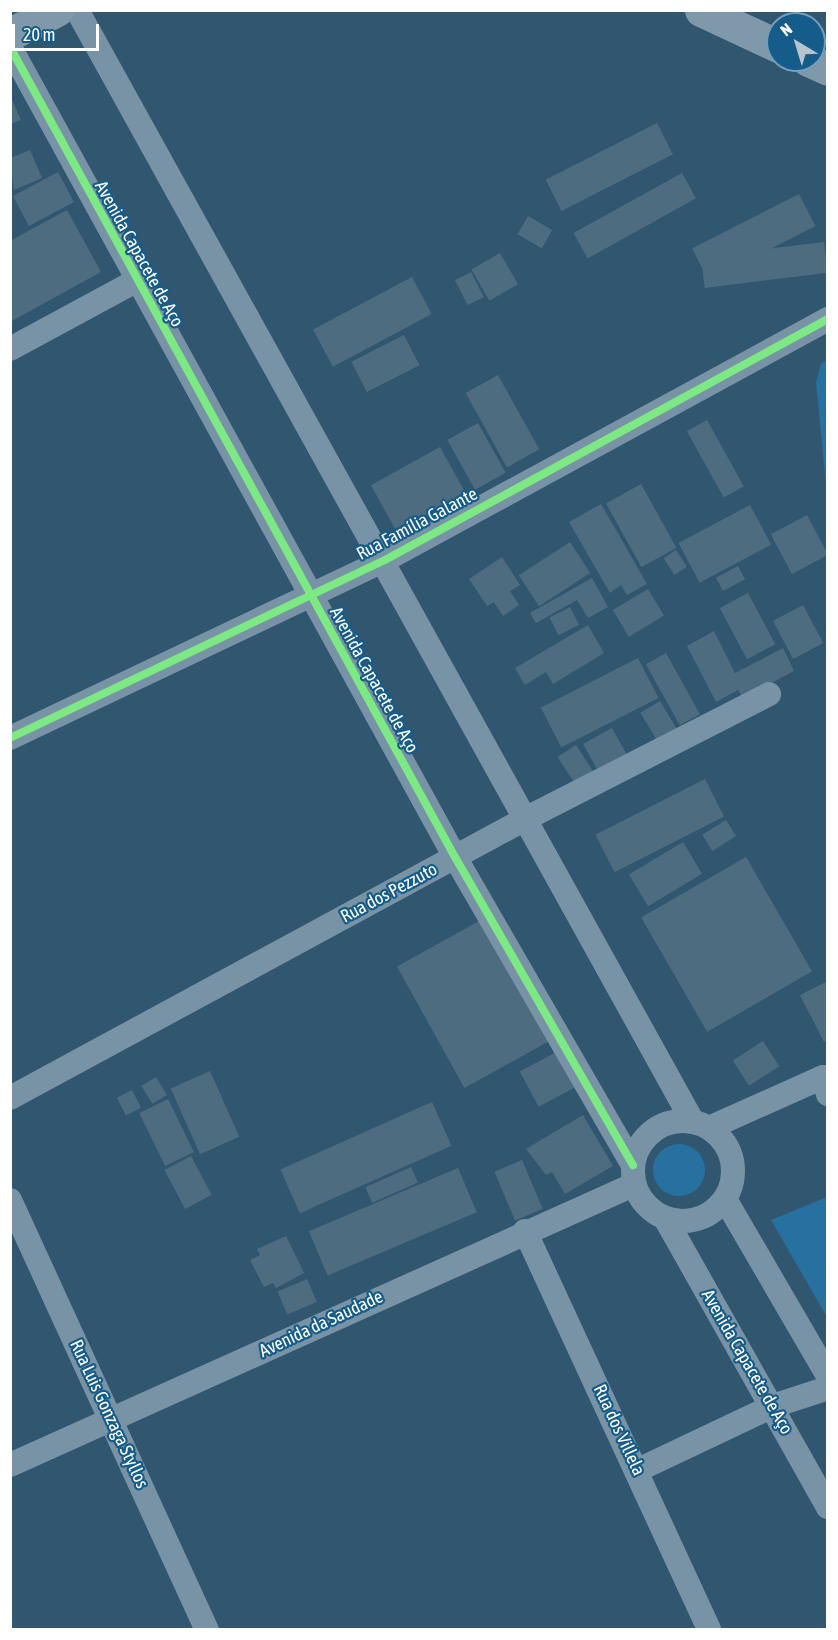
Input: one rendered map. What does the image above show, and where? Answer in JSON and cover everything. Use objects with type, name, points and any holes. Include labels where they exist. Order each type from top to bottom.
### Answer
[{"type":"main road","points":[[10,34],[57,10]]},
{"type":"main road","points":[[701,10],[766,40]]},
{"type":"street","points":[[77,10],[527,818],[701,1125],[729,1152],[733,1168],[724,1199],[698,1219],[665,1218],[650,1210],[633,1175],[648,1135],[676,1121],[701,1125],[823,1077],[828,1094]]},
{"type":"street","name":"Avenida Capacete de Aço","points":[[10,47],[136,281],[633,1175]]},
{"type":"street","points":[[10,349],[136,281]]},
{"type":"street","name":"Rua Família Galante","points":[[10,738],[385,560],[828,319]]},
{"type":"street","name":"Rua dos Pezzuto","points":[[10,1098],[527,818],[769,694]]},
{"type":"street","name":"Avenida da Saudade","points":[[10,1465],[525,1231],[633,1175]]},
{"type":"street","points":[[724,1199],[828,1376]]},
{"type":"street","name":"Rua Luis Gonzaga Styllos","points":[[10,1200],[207,1629]]},
{"type":"street","name":"Avenida Capacete de Aço","points":[[665,1218],[828,1507]]},
{"type":"street","name":"Rua dos Villela","points":[[525,1231],[638,1470],[709,1629]]},
{"type":"street","points":[[638,1470],[773,1406],[828,1388]]},
{"type":"shaded area","points":[[827,360],[827,495],[816,382],[821,364]]},
{"type":"shaded area","points":[[679,1144],[689,1146],[697,1152],[703,1160],[705,1170],[703,1180],[697,1188],[689,1194],[679,1196],[669,1194],[661,1188],[655,1180],[653,1170],[655,1160],[661,1152],[669,1146]]},
{"type":"shaded area","points":[[827,1197],[827,1317],[771,1220]]},
{"type":"building","points":[[10,95],[21,120],[10,124]]},
{"type":"building","points":[[657,123],[673,154],[562,211],[546,180]]},
{"type":"building","points":[[30,150],[42,178],[14,190],[10,158]]},
{"type":"building","points":[[58,172],[74,202],[29,226],[13,196]]},
{"type":"building","points":[[682,173],[696,198],[588,258],[574,233]]},
{"type":"building","points":[[799,194],[815,226],[708,281],[692,248]]},
{"type":"building","points":[[67,210],[101,272],[10,322],[10,241]]},
{"type":"building","points":[[528,216],[552,230],[542,248],[518,234]]},
{"type":"building","points":[[824,242],[828,273],[705,288],[701,257]]},
{"type":"building","points":[[500,253],[518,284],[489,301],[471,270]]},
{"type":"building","points":[[471,272],[484,297],[468,305],[455,280]]},
{"type":"building","points":[[412,277],[432,314],[333,367],[313,330]]},
{"type":"building","points":[[404,335],[419,365],[367,392],[351,362]]},
{"type":"building","points":[[498,375],[539,449],[507,467],[466,393]]},
{"type":"building","points":[[707,420],[744,486],[724,498],[687,431]]},
{"type":"building","points":[[478,423],[506,473],[475,490],[447,440]]},
{"type":"building","points":[[440,447],[466,494],[397,533],[371,485]]},
{"type":"building","points":[[641,484],[676,548],[641,567],[606,503]]},
{"type":"building","points":[[601,504],[647,584],[627,595],[621,585],[610,593],[569,522]]},
{"type":"building","points":[[750,505],[771,545],[700,583],[678,543]]},
{"type":"building","points":[[807,515],[828,555],[792,574],[771,534]]},
{"type":"building","points":[[570,542],[590,573],[539,606],[519,575]]},
{"type":"building","points":[[676,550],[687,567],[674,575],[663,558]]},
{"type":"building","points":[[502,557],[520,585],[510,591],[519,605],[503,616],[494,602],[487,606],[469,579]]},
{"type":"building","points":[[738,566],[745,579],[723,591],[716,578]]},
{"type":"building","points":[[592,578],[608,607],[588,618],[577,600],[536,623],[530,613]]},
{"type":"building","points":[[648,589],[664,616],[629,637],[613,610]]},
{"type":"building","points":[[748,593],[775,644],[747,659],[720,608]]},
{"type":"building","points":[[803,605],[823,643],[793,659],[773,621]]},
{"type":"building","points":[[570,607],[579,625],[559,635],[550,617]]},
{"type":"building","points":[[588,625],[604,653],[553,684],[546,672],[525,685],[515,668]]},
{"type":"building","points":[[714,631],[735,673],[783,648],[794,671],[743,698],[738,690],[716,702],[687,646]]},
{"type":"building","points":[[666,653],[700,714],[680,725],[646,664]]},
{"type":"building","points":[[638,658],[658,698],[561,748],[541,707]]},
{"type":"building","points":[[660,701],[679,733],[659,745],[640,713]]},
{"type":"building","points":[[612,728],[629,759],[600,775],[583,744]]},
{"type":"building","points":[[576,745],[597,777],[578,789],[558,757]]},
{"type":"building","points":[[705,779],[724,816],[614,872],[595,835]]},
{"type":"building","points":[[726,820],[736,836],[712,851],[702,835]]},
{"type":"building","points":[[683,842],[702,874],[648,906],[629,874]]},
{"type":"building","points":[[746,857],[812,971],[707,1032],[641,918]]},
{"type":"building","points":[[481,920],[548,1042],[464,1088],[397,967]]},
{"type":"building","points":[[828,981],[828,1040],[824,1042],[800,995]]},
{"type":"building","points":[[763,1041],[779,1066],[749,1086],[733,1061]]},
{"type":"building","points":[[564,1048],[583,1083],[539,1107],[520,1071]]},
{"type":"building","points":[[210,1071],[239,1137],[200,1154],[171,1088]]},
{"type":"building","points":[[156,1077],[167,1095],[152,1104],[141,1086]]},
{"type":"building","points":[[132,1090],[141,1108],[126,1116],[117,1098]]},
{"type":"building","points":[[168,1099],[194,1152],[165,1166],[139,1113]]},
{"type":"building","points":[[432,1102],[452,1146],[300,1213],[280,1170]]},
{"type":"building","points":[[583,1115],[613,1166],[565,1194],[552,1172],[546,1175],[526,1149]]},
{"type":"building","points":[[191,1156],[212,1195],[185,1209],[165,1170]]},
{"type":"building","points":[[522,1160],[543,1209],[515,1221],[494,1172]]},
{"type":"building","points":[[411,1167],[418,1183],[372,1203],[365,1187]]},
{"type":"building","points":[[458,1168],[477,1212],[328,1275],[309,1231]]},
{"type":"building","points":[[286,1236],[304,1273],[276,1288],[273,1283],[264,1287],[250,1260],[260,1255],[257,1249]]},
{"type":"building","points":[[307,1279],[317,1302],[287,1315],[278,1292]]},
{"type":"cycle path","points":[[10,47],[455,857],[633,1165]]},
{"type":"cycle path","points":[[10,738],[385,560],[828,319]]}]
